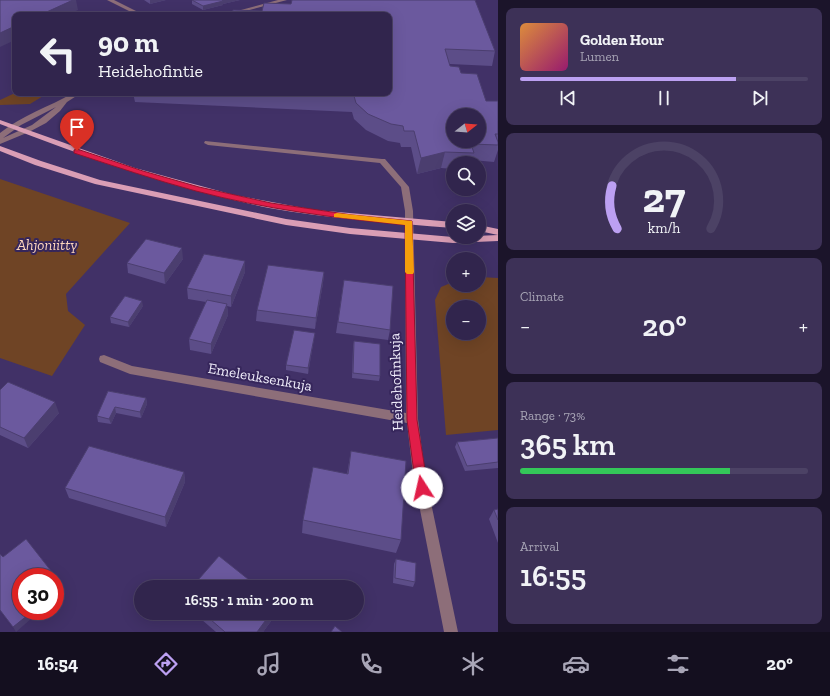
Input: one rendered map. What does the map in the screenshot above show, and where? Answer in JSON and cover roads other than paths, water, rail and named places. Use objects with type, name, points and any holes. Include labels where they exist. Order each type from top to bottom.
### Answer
[{"type":"main road","points":[[0,122],[64,147],[133,170],[198,189],[271,205],[352,218],[446,225]]},
{"type":"main road","points":[[0,148],[38,163],[98,182],[143,193],[286,222],[350,231],[453,240],[498,238]]},
{"type":"main road","points":[[486,229],[498,232]]},
{"type":"street","points":[[110,0],[135,12]]},
{"type":"street","points":[[238,12],[284,0]]},
{"type":"street","points":[[0,137],[11,126],[44,109],[64,102],[73,96]]},
{"type":"street","points":[[0,142],[25,132],[57,112],[64,102]]},
{"type":"street","name":"Heidehofinkuja","points":[[208,143],[382,161],[405,187],[409,211],[412,420],[419,474],[451,632]]},
{"type":"street","name":"Emeleuksenkuja","points":[[104,359],[130,370],[412,420]]},
{"type":"park label","name":"Ahjoniitty","points":[[47,245]]}]
